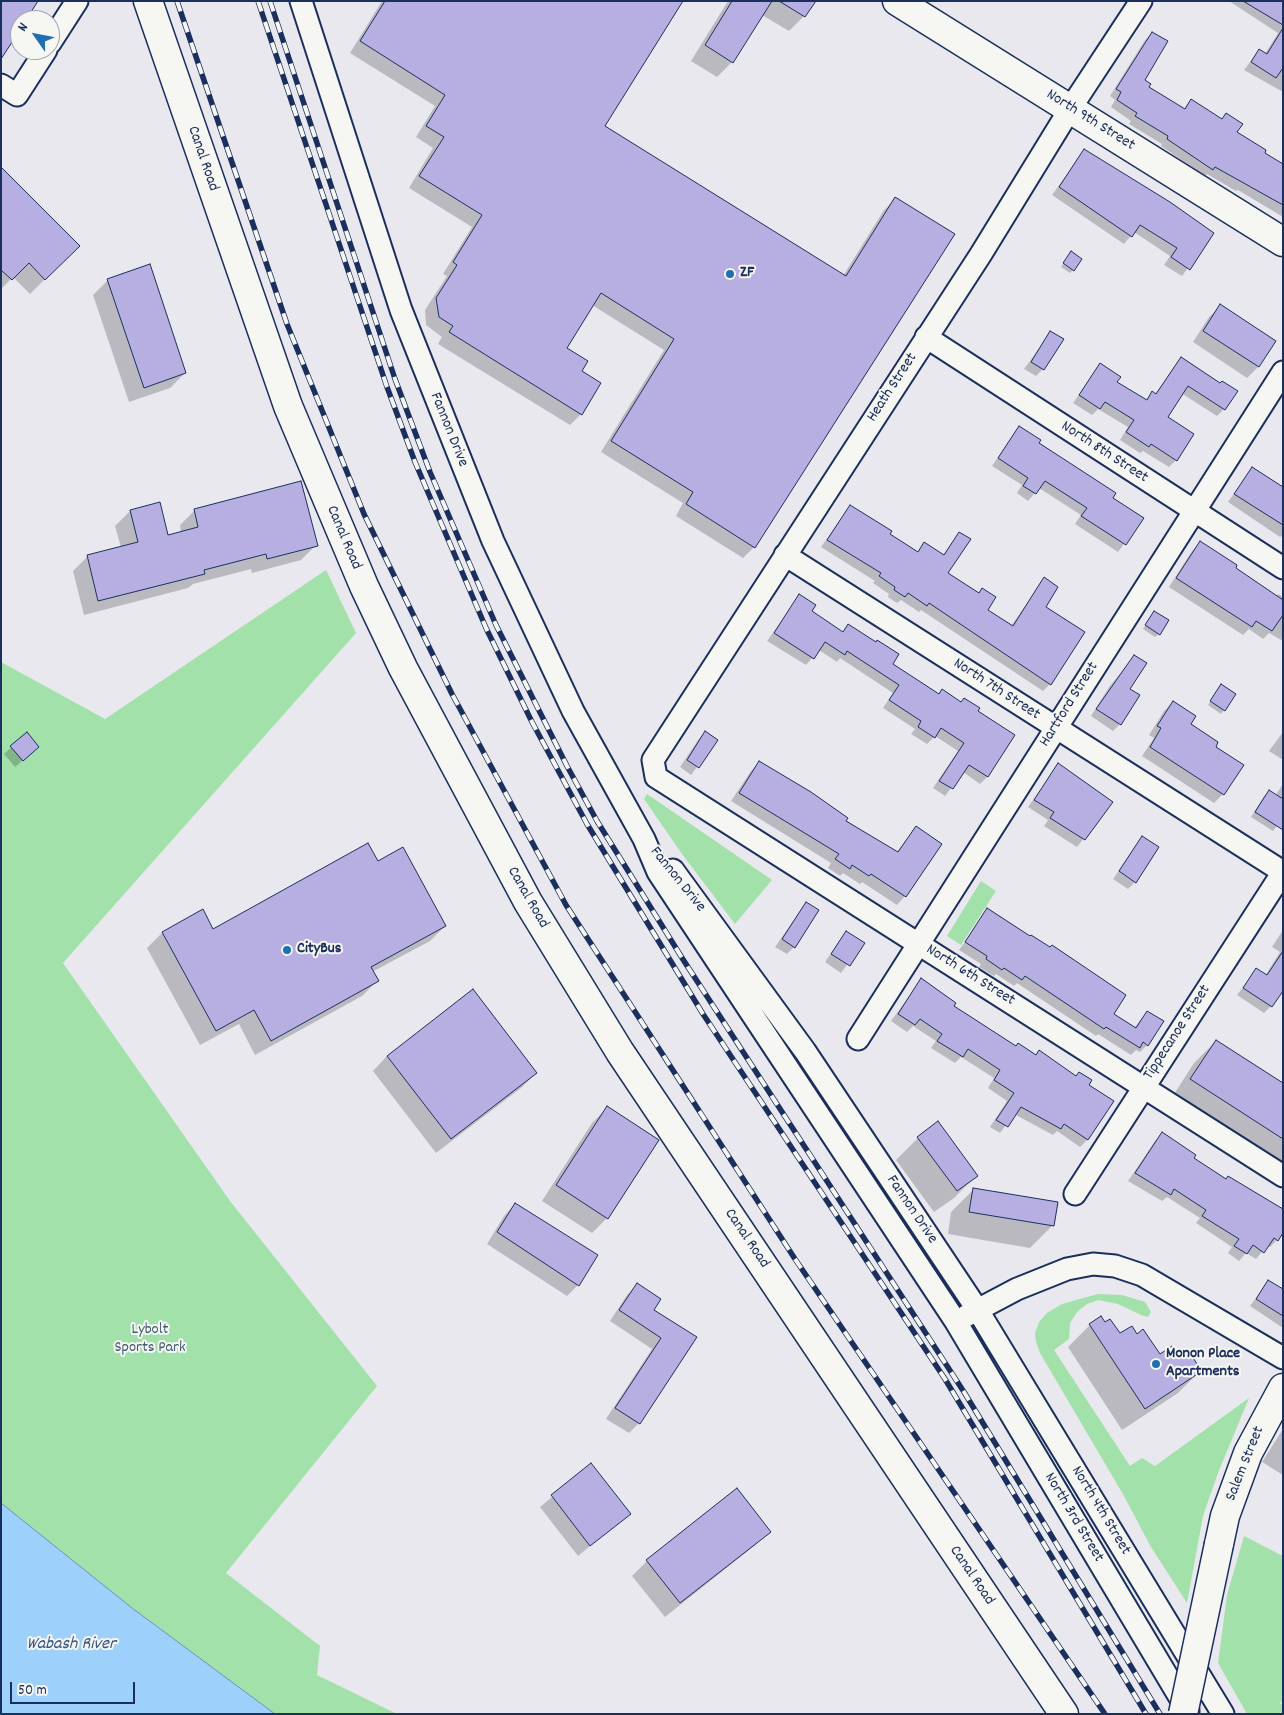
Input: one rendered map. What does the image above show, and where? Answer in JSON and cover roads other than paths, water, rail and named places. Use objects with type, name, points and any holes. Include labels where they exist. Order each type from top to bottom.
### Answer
[{"type":"main road","name":"Canal Road","points":[[148,1],[288,406],[364,586],[412,686],[528,902],[620,1052],[1064,1714]]},
{"type":"main road","name":"North 9th Street","points":[[897,1],[1283,242]]},
{"type":"main road","name":"Salem Street","points":[[1183,1714],[1226,1516],[1248,1453],[1283,1388]]},
{"type":"street","points":[[60,27],[76,1]]},
{"type":"street","name":"Fannon Drive","points":[[301,1],[400,310],[493,541],[573,711],[644,839],[658,872],[956,1322]]},
{"type":"street","name":"Heath Street","points":[[656,777],[653,760],[981,254],[1070,109],[1141,1]]},
{"type":"street","points":[[9,90],[37,60]]},
{"type":"street","name":"North 8th Street","points":[[926,337],[1283,568]]},
{"type":"street","name":"Hartford Street","points":[[858,1039],[1283,372]]},
{"type":"street","name":"North 7th Street","points":[[785,555],[1283,872]]},
{"type":"street","name":"North 6th Street","points":[[656,777],[1283,1176]]},
{"type":"street","name":"Fannon Drive","points":[[644,839],[668,864],[805,1052],[978,1309]]},
{"type":"street","name":"Tippecanoe Street","points":[[1075,1194],[1283,872]]},
{"type":"street","points":[[956,1322],[978,1309],[1067,1269],[1094,1264],[1115,1266],[1142,1275],[1283,1358]]},
{"type":"street","name":"North 4th Street","points":[[978,1309],[1223,1714]]},
{"type":"street","name":"North 3rd Street","points":[[956,1322],[1190,1714]]},
{"type":"water","name":"Wabash River","points":[[1,1503],[132,1608],[275,1714],[1,1714]]},
{"type":"railway","points":[[177,1],[287,324],[364,514],[452,694],[566,905],[795,1259],[1105,1714]]},
{"type":"railway","points":[[258,1],[387,387],[415,462],[486,628],[532,722],[587,824],[703,1014],[945,1379],[1146,1714]]},
{"type":"railway","points":[[270,1],[395,379],[430,472],[496,625],[567,766],[597,821],[684,961],[964,1392],[1160,1714]]},
{"type":"place","name":"ZF","points":[[730,274]]},
{"type":"place","name":"CityBus","points":[[287,950]]},
{"type":"place","name":"Monon Place Apartments","points":[[1156,1364]]},
{"type":"park label","name":"Lybolt Sports Park","points":[[150,1340]]}]
